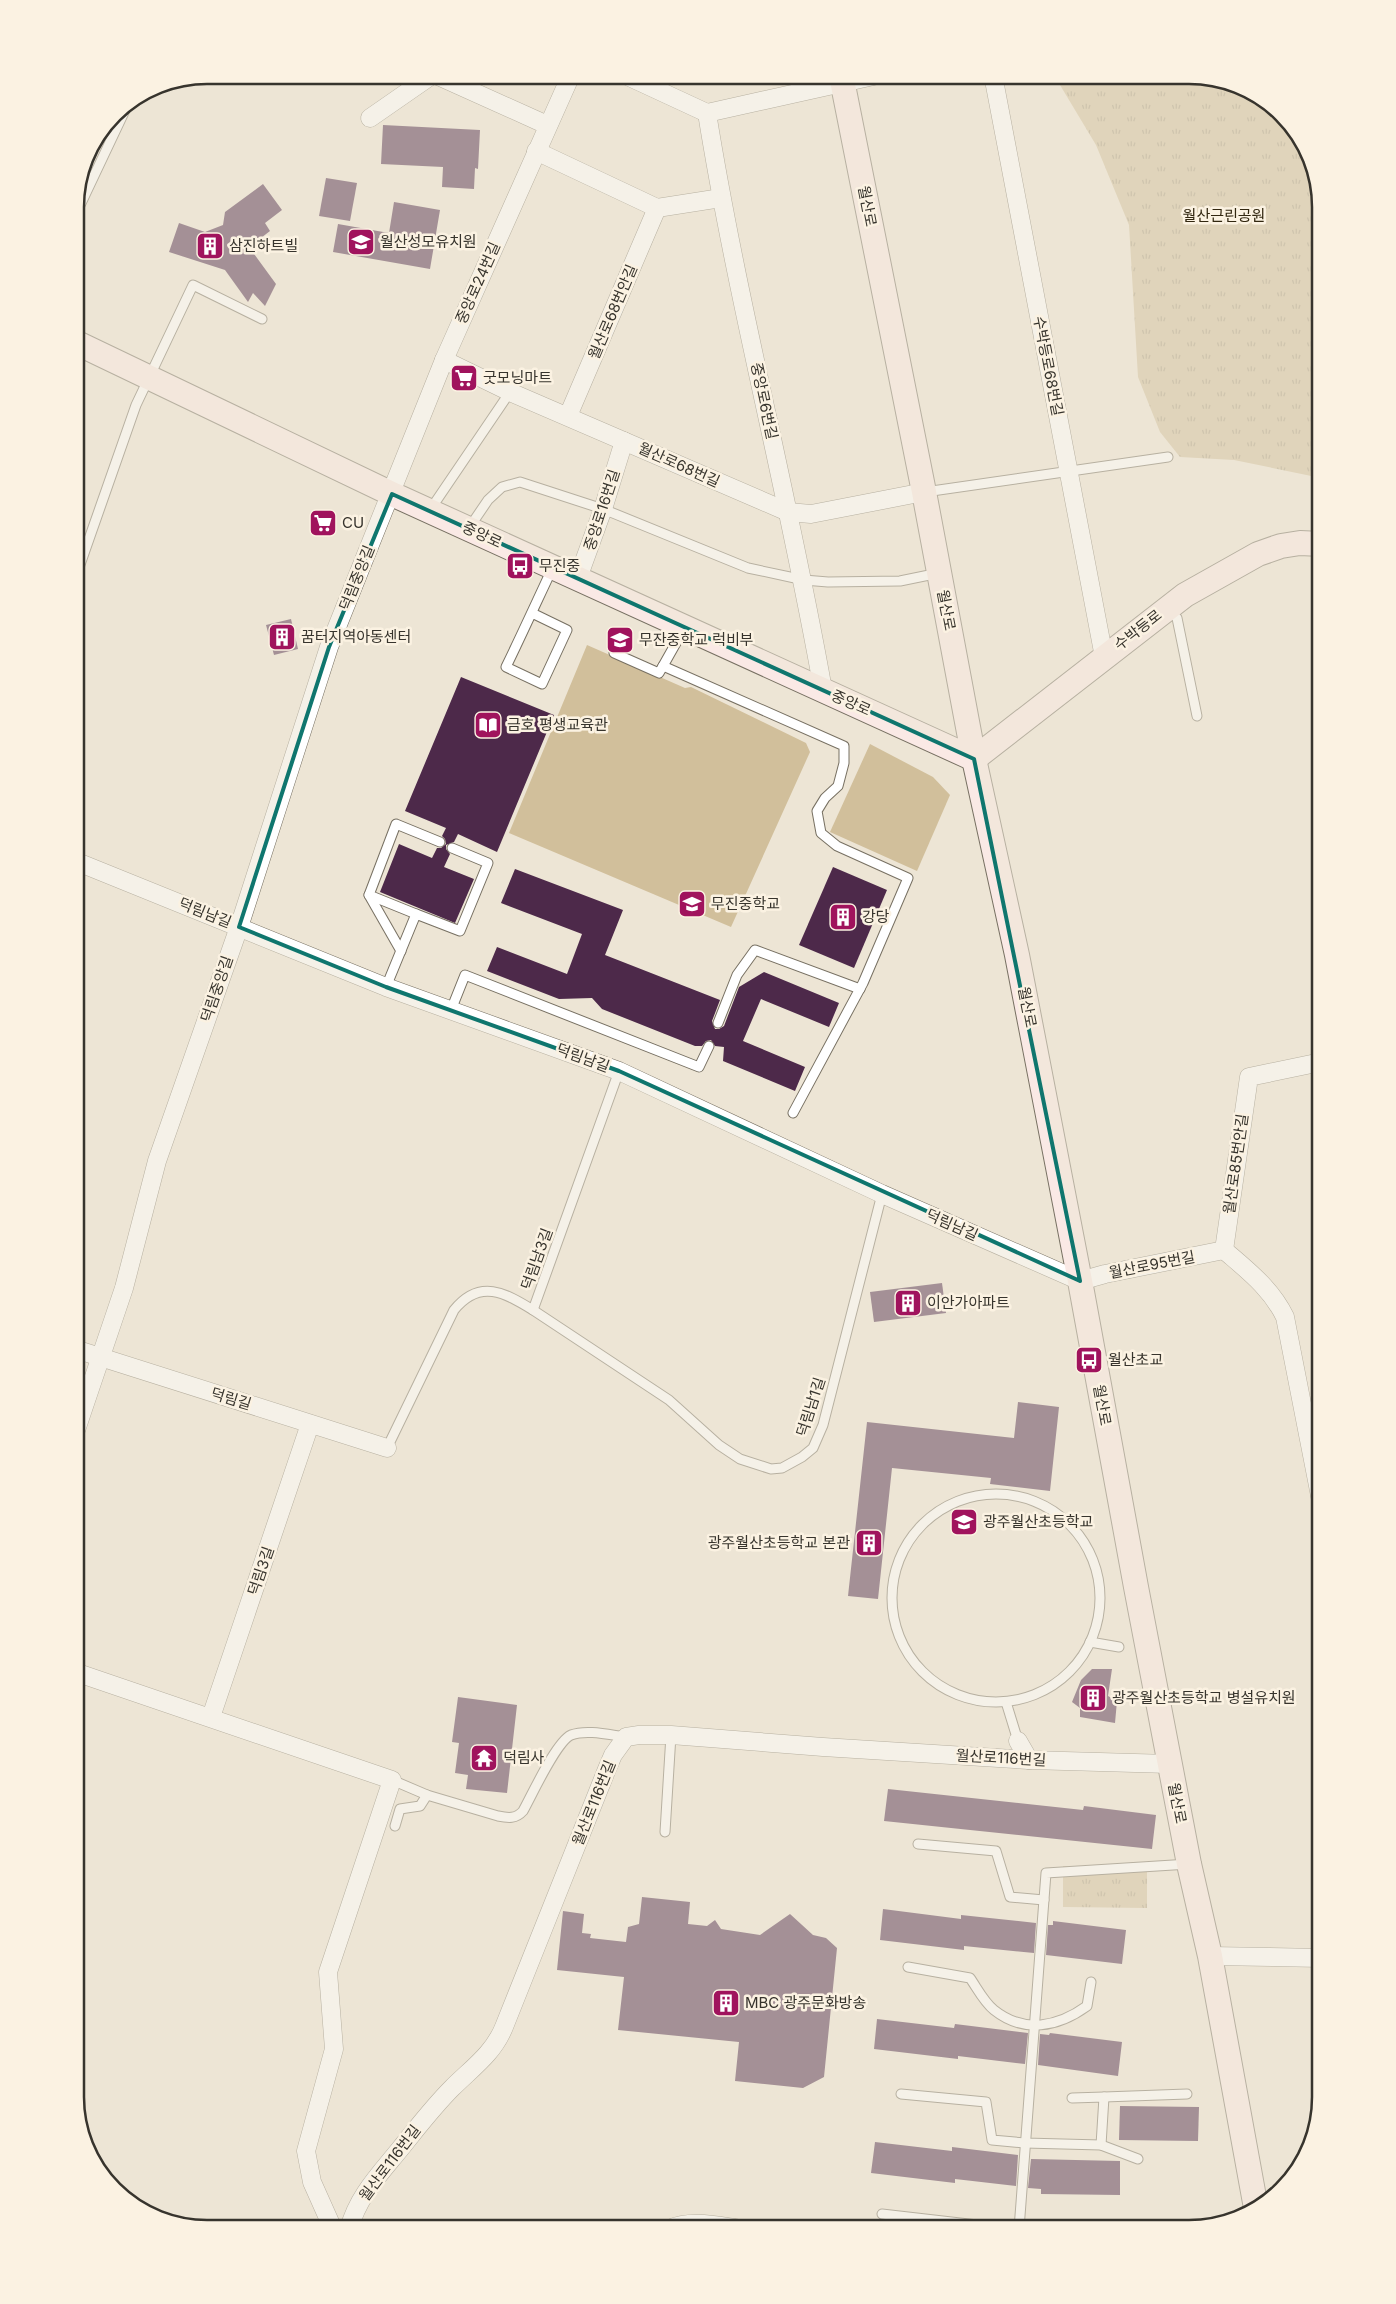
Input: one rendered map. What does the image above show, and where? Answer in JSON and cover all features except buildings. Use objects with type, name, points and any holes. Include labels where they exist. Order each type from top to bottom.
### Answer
[{"type":"street","points":[[370,118],[419,84]]},
{"type":"street","points":[[456,84],[547,125]]},
{"type":"street","name":"중앙로24번길","points":[[392,494],[444,360],[567,84]]},
{"type":"street","points":[[644,84],[706,113],[821,84]]},
{"type":"street","name":"월산로","points":[[842,84],[924,492],[974,759],[1016,956],[1080,1281],[1170,1764],[1210,1956],[1255,2202]]},
{"type":"street","name":"수박등로68번길","points":[[995,84],[1104,657]]},
{"type":"street","name":"중앙로6번길","points":[[706,113],[720,198],[804,580],[822,690]]},
{"type":"street","points":[[536,151],[657,208],[720,198]]},
{"type":"street","name":"월산로68번안길","points":[[568,416],[657,208]]},
{"type":"street","name":"중앙로","points":[[84,346],[392,494],[974,759]]},
{"type":"street","name":"월산로68번길","points":[[444,360],[510,392],[788,512],[811,514],[924,492]]},
{"type":"street","name":"중앙로16번길","points":[[578,578],[603,509],[624,441]]},
{"type":"street","name":"덕림중앙길","points":[[84,1406],[124,1288],[157,1161],[239,927],[329,647],[392,494]]},
{"type":"street","name":"수박등로","points":[[974,759],[1193,590],[1258,554],[1281,546],[1300,543],[1312,544]]},
{"type":"street","name":"덕림남길","points":[[84,865],[386,988],[619,1071],[882,1194],[1080,1281]]},
{"type":"street","name":"월산로85번안길","points":[[1224,1250],[1249,1077],[1312,1064]]},
{"type":"street","points":[[1224,1250],[1259,1281],[1276,1300],[1285,1317],[1312,1455]]},
{"type":"street","name":"월산로95번길","points":[[1080,1281],[1105,1274],[1224,1250]]},
{"type":"street","name":"덕림길","points":[[84,1353],[386,1448]]},
{"type":"street","name":"덕림3길","points":[[211,1717],[310,1424]]},
{"type":"street","points":[[84,1675],[392,1780],[328,1972],[334,2049],[306,2151],[312,2182],[329,2220]]},
{"type":"street","name":"월산로116번길","points":[[352,2220],[365,2191],[380,2170],[436,2105],[494,2047],[519,1990],[607,1769],[613,1755],[626,1737],[639,1734],[671,1735],[1029,1760],[1170,1764]]},
{"type":"street","points":[[1018,1741],[1029,1760]]},
{"type":"street","points":[[1210,1956],[1312,1958]]},
{"type":"lane","points":[[84,196],[121,119]]},
{"type":"lane","points":[[84,553],[136,405],[193,285],[262,319]]},
{"type":"lane","points":[[430,511],[510,392]]},
{"type":"lane","points":[[924,492],[1168,456]]},
{"type":"lane","name":"월산로","points":[[469,529],[488,500],[502,487],[520,482],[603,509],[748,568],[804,580],[828,582],[900,582],[939,573]]},
{"type":"lane","points":[[532,613],[568,630],[542,684],[506,667],[554,567]]},
{"type":"lane","points":[[1166,609],[1177,618],[1197,716]]},
{"type":"lane","points":[[614,652],[660,673],[685,627]]},
{"type":"lane","points":[[663,666],[844,746],[844,763],[838,786],[825,798],[817,811],[822,833],[837,846],[908,878],[860,989],[793,1113]]},
{"type":"lane","points":[[369,895],[396,824],[440,842]]},
{"type":"lane","points":[[369,895],[460,931],[488,863],[452,848]]},
{"type":"lane","points":[[369,895],[402,950]]},
{"type":"lane","points":[[386,988],[416,914]]},
{"type":"lane","points":[[718,1023],[737,976],[755,950],[860,989]]},
{"type":"lane","points":[[451,1010],[465,975],[699,1067],[709,1046]]},
{"type":"lane","name":"덕림남3길","points":[[386,1448],[454,1310],[463,1299],[477,1292],[506,1294],[533,1310],[619,1071]]},
{"type":"lane","name":"덕림남1길","points":[[533,1310],[669,1400],[719,1445],[740,1459],[772,1469],[782,1468],[802,1457],[813,1448],[823,1424],[882,1194]]},
{"type":"lane","points":[[1010,1495],[1042,1505],[1069,1524],[1089,1552],[1099,1583],[1098,1617],[1087,1649],[1066,1675],[1038,1694],[1006,1702],[971,1700],[938,1686],[912,1662],[896,1631],[891,1596],[897,1562],[915,1531],[942,1509],[975,1496],[1010,1495]]},
{"type":"lane","points":[[1090,1642],[1119,1647]]},
{"type":"lane","points":[[1006,1702],[1018,1741]]},
{"type":"lane","points":[[392,1780],[427,1795],[508,1818],[518,1816],[523,1811],[560,1744],[570,1736],[582,1733],[626,1737]]},
{"type":"lane","points":[[665,1832],[671,1735]]},
{"type":"lane","points":[[395,1826],[400,1809],[420,1806],[427,1795]]},
{"type":"lane","points":[[918,1844],[996,1851],[1010,1897],[1044,1900]]},
{"type":"lane","points":[[1020,2220],[1046,1873],[1190,1864]]},
{"type":"lane","points":[[908,1967],[970,1978],[993,2009],[1016,2022],[1034,2026],[1070,2019],[1086,2006],[1091,1982]]},
{"type":"lane","points":[[901,2094],[986,2102],[992,2140],[1025,2144],[1101,2145],[1138,2159]]},
{"type":"lane","points":[[1072,2098],[1187,2094]]},
{"type":"lane","points":[[1101,2145],[1104,2097]]},
{"type":"lane","points":[[882,2214],[934,2220]]},
{"type":"highlighted area","points":[[392,494],[974,759],[1080,1281],[619,1071],[386,987],[239,927],[329,647]]},
{"type":"green space","name":"월산근린공원","points":[[1059,84],[1197,84],[1213,86],[1244,96],[1258,104],[1292,138],[1300,152],[1308,175],[1312,207],[1312,476],[1234,460],[1180,457],[1160,432],[1138,377],[1129,225],[1096,145]]},
{"type":"green space","points":[[587,645],[685,688],[691,687],[806,743],[810,752],[731,927],[509,833]]},
{"type":"green space","points":[[870,744],[933,777],[950,795],[917,871],[830,832]]},
{"type":"green space","points":[[1063,1866],[1147,1867],[1147,1908],[1063,1907]]},
{"type":"place","name":"월산성모유치원","points":[[361,242]]},
{"type":"place","name":"삼진하트빌","points":[[210,246]]},
{"type":"place","name":"굿모닝마트","points":[[464,378]]},
{"type":"place","name":"CU","points":[[323,523]]},
{"type":"place","name":"무진중","points":[[520,566]]},
{"type":"place","name":"꿈터지역아동센터","points":[[282,637]]},
{"type":"place","name":"무잔중학교 럭비부","points":[[620,640]]},
{"type":"place","name":"금호 평생교육관","points":[[488,725]]},
{"type":"place","name":"무진중학교","points":[[692,904]]},
{"type":"place","name":"강당","points":[[843,917]]},
{"type":"place","name":"이안가아파트","points":[[908,1303]]},
{"type":"place","name":"월산초교","points":[[1089,1360]]},
{"type":"place","name":"광주월산초등학교","points":[[964,1522]]},
{"type":"place","name":"광주월산초등학교 본관","points":[[869,1543]]},
{"type":"place","name":"광주월산초등학교 병설유치원","points":[[1093,1698]]},
{"type":"place","name":"덕림사","points":[[484,1758]]},
{"type":"place","name":"MBC 광주문화방송","points":[[726,2003]]}]
